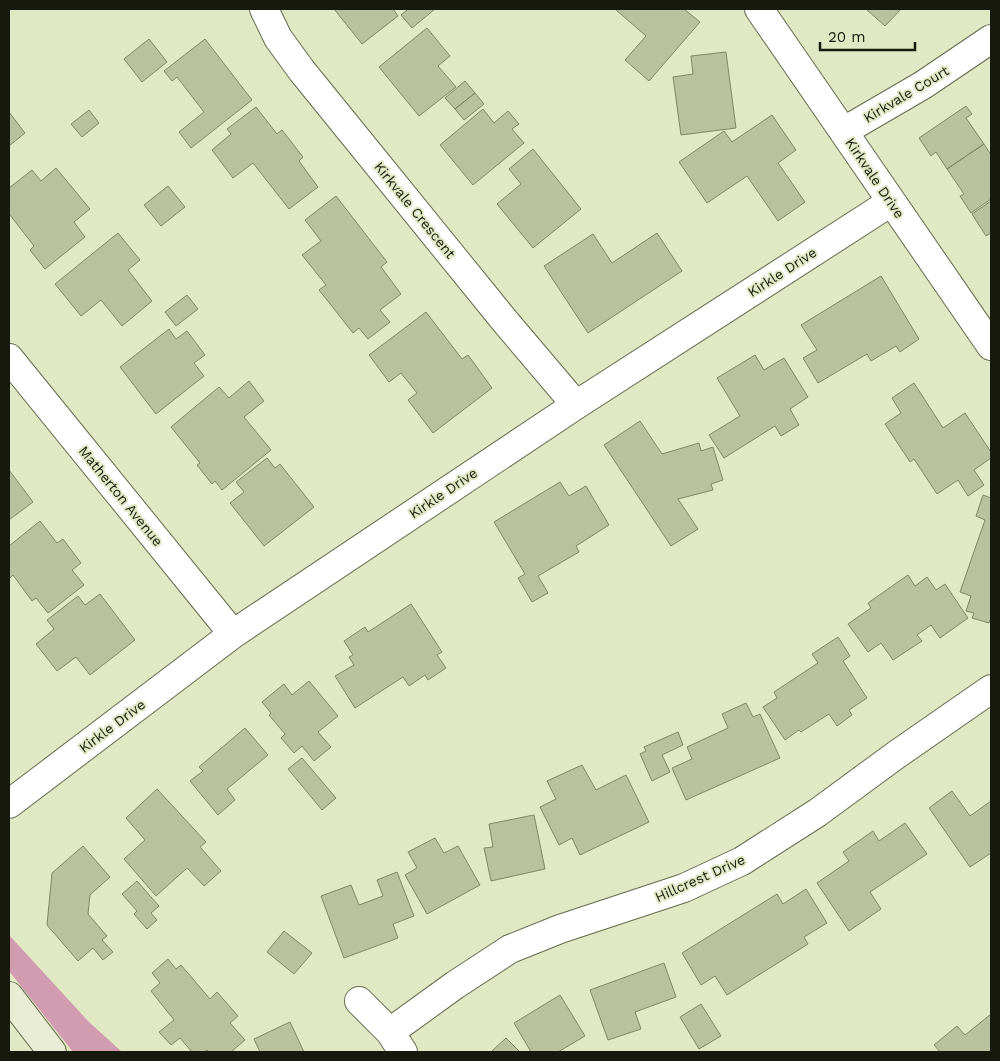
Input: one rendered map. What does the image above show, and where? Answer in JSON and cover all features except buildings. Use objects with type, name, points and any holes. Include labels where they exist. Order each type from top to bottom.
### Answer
[{"type":"street","name":"Kirkvale Crescent","points":[[264,9],[278,38],[302,71],[504,320],[576,404]]},
{"type":"street","name":"Kirkvale Drive","points":[[759,9],[991,346]]},
{"type":"street","name":"Kirkvale Court","points":[[844,131],[924,85],[991,39]]},
{"type":"street","name":"Kirkle Drive","points":[[9,804],[233,634],[576,404],[891,202]]},
{"type":"street","name":"Matherton Avenue","points":[[9,358],[233,634]]},
{"type":"street","name":"Hillcrest Drive","points":[[359,1001],[397,1042],[455,985],[510,949],[560,929],[684,888],[742,861],[817,813],[991,689]]},
{"type":"street","points":[[9,996],[52,1052]]},
{"type":"shaded area","points":[[9,935],[89,1022],[122,1052],[73,1052],[9,971]]}]
